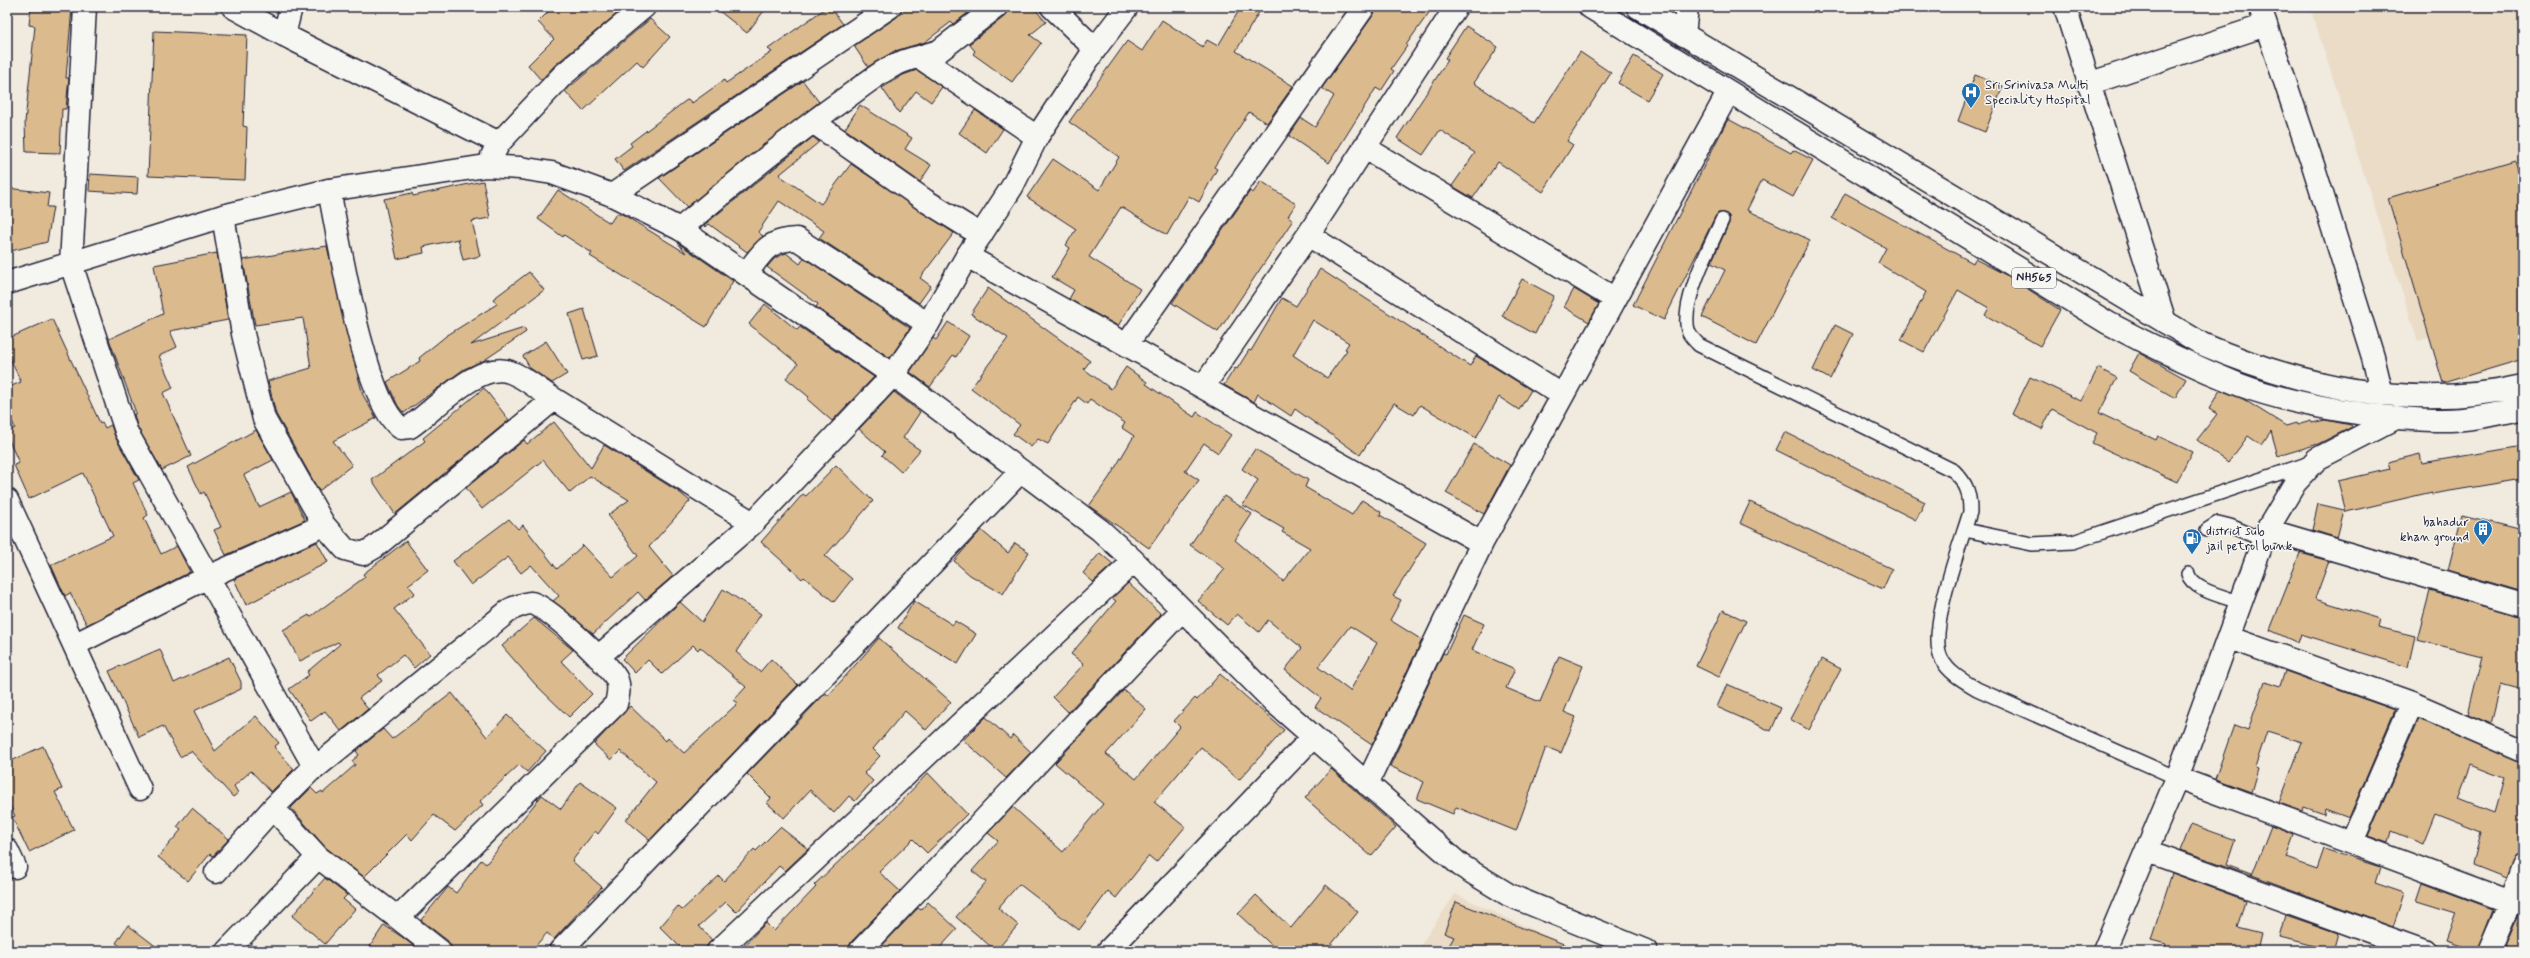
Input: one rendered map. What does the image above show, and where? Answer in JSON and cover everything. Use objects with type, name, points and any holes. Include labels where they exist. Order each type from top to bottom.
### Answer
[{"type":"main road","points":[[85,7],[71,264],[126,431],[314,767]]},
{"type":"main road","points":[[233,7],[284,35],[499,143]]},
{"type":"main road","points":[[284,35],[290,7]]},
{"type":"main road","points":[[486,166],[499,143],[563,75],[644,7]]},
{"type":"main road","points":[[612,195],[890,7]]},
{"type":"main road","points":[[680,229],[748,171],[812,122],[896,63],[919,58],[939,51],[996,7]]},
{"type":"main road","points":[[1052,7],[1095,49]]},
{"type":"main road","points":[[598,657],[753,523],[893,375],[928,324],[968,256],[1012,187],[1037,137],[1095,49],[1127,7]]},
{"type":"main road","points":[[1127,344],[1364,7]]},
{"type":"main road","points":[[1203,387],[1308,235],[1456,7]]},
{"type":"main road","name":"NH565","points":[[1590,7],[1728,93],[2108,324],[2163,351],[2242,385],[2306,403],[2398,417],[2438,420],[2497,414],[2523,408]]},
{"type":"main road","name":"NH565","points":[[1638,7],[2202,344],[2250,365],[2304,381],[2382,394],[2440,397],[2495,392],[2523,386]]},
{"type":"main road","points":[[1684,35],[1687,7]]},
{"type":"main road","points":[[2062,9],[2088,84],[2165,322]]},
{"type":"main road","points":[[2088,84],[2263,16],[2373,357],[2382,394]]},
{"type":"main road","points":[[919,58],[1037,137]]},
{"type":"main road","points":[[1367,784],[1482,543],[1728,93]]},
{"type":"main road","points":[[812,122],[926,201],[981,235]]},
{"type":"main road","points":[[1364,147],[1615,299]]},
{"type":"main road","points":[[7,283],[224,216],[329,190],[486,166],[552,173],[612,195],[680,229],[746,274],[779,299],[893,375],[1100,530],[1134,561],[1274,702],[1460,865],[1503,891],[1646,951]]},
{"type":"main road","points":[[329,190],[362,344],[375,390],[392,422],[401,428],[410,426],[479,374],[496,369],[511,372],[753,523]]},
{"type":"main road","points":[[224,216],[243,334],[264,419],[324,526],[345,549],[363,554],[554,399]]},
{"type":"main road","points":[[1308,235],[1562,395]]},
{"type":"main road","points":[[746,274],[766,249],[777,240],[797,239],[928,324]]},
{"type":"main road","points":[[968,256],[1482,543]]},
{"type":"main road","points":[[2104,951],[2177,778],[2230,638],[2266,535],[2295,483],[2317,459],[2398,417]]},
{"type":"main road","points":[[560,951],[1021,471]]},
{"type":"main road","points":[[7,500],[140,789]]},
{"type":"main road","points":[[74,645],[208,577],[324,526]]},
{"type":"main road","points":[[2266,535],[2523,605]]},
{"type":"main road","points":[[718,951],[1134,561]]},
{"type":"main road","points":[[216,872],[273,808],[314,767],[511,609],[532,602],[545,607],[598,657],[617,680],[619,692],[616,704],[398,918]]},
{"type":"main road","points":[[860,951],[1182,610]]},
{"type":"main road","points":[[2230,638],[2412,704],[2523,751]]},
{"type":"main road","points":[[2352,842],[2412,704]]},
{"type":"main road","points":[[1108,951],[1313,737]]},
{"type":"main road","points":[[2177,778],[2510,902]]},
{"type":"main road","points":[[273,808],[318,857],[440,951]]},
{"type":"main road","points":[[2147,851],[2424,951]]},
{"type":"main road","points":[[227,951],[318,857]]},
{"type":"main road","points":[[2489,951],[2510,902],[2523,865]]},
{"type":"lane","points":[[1722,220],[1693,287],[1688,318],[1690,333],[1699,345],[1954,471],[1964,481],[1970,494],[1970,512],[1939,619],[1938,638],[1941,659],[1952,674],[1977,689],[2177,778]]},
{"type":"lane","points":[[1965,530],[2032,544],[2073,542],[2288,472],[2317,459]]},
{"type":"lane","points":[[2207,530],[2218,524],[2266,535]]},
{"type":"lane","points":[[2188,574],[2190,580],[2198,586],[2242,603]]},
{"type":"shaded area","points":[[2310,7],[2523,7],[2523,309],[2418,341]]},
{"type":"shaded area","points":[[1455,894],[1579,951],[1417,951]]},
{"type":"building","points":[[31,7],[72,7],[66,78],[69,78],[66,109],[62,109],[60,153],[26,152],[25,122],[35,26],[29,25]]},
{"type":"building","points":[[553,7],[625,7],[555,65],[541,80],[528,65],[554,39],[538,22]]},
{"type":"building","points":[[714,7],[767,7],[747,33]]},
{"type":"building","points":[[827,7],[830,7],[843,24],[624,171],[615,159],[632,146],[630,143],[688,99],[692,103],[724,80],[726,83],[772,52],[768,49]]},
{"type":"building","points":[[902,7],[976,7],[953,24],[951,22],[925,42],[895,51],[896,50],[868,67],[854,46],[897,17]]},
{"type":"building","points":[[1008,7],[1033,7],[1046,22],[1030,35],[1041,43],[1012,82],[973,54],[975,51],[969,44],[1004,17]]},
{"type":"building","points":[[1241,7],[1262,7],[1236,51],[1293,86],[1267,123],[1249,112],[1214,167],[1217,169],[1199,202],[1189,196],[1167,235],[1121,207],[1089,257],[1140,289],[1118,326],[1069,299],[1074,290],[1052,277],[1070,248],[1066,245],[1076,229],[1027,197],[1053,159],[1099,190],[1119,157],[1069,122],[1127,41],[1142,51],[1162,20],[1203,47],[1207,40],[1218,46]]},
{"type":"building","points":[[1376,7],[1433,7],[1391,69],[1394,71],[1381,91],[1376,88],[1329,163],[1289,136],[1301,118],[1315,127],[1334,96],[1322,88],[1374,14]]},
{"type":"building","points":[[650,19],[670,37],[643,67],[637,61],[583,111],[565,91]]},
{"type":"building","points":[[1466,26],[1498,47],[1474,83],[1534,123],[1580,52],[1611,73],[1567,141],[1573,145],[1543,192],[1498,162],[1473,198],[1452,186],[1475,153],[1440,130],[1423,155],[1397,138],[1448,60],[1445,58]]},
{"type":"building","points":[[154,31],[247,35],[243,126],[247,127],[245,180],[148,176]]},
{"type":"building","points":[[1634,56],[1663,74],[1647,100],[1618,83]]},
{"type":"building","points":[[917,70],[942,87],[931,102],[916,91],[899,113],[882,88],[903,75]]},
{"type":"building","points":[[1975,75],[2003,86],[1985,132],[1958,121]]},
{"type":"building","points":[[803,81],[819,102],[687,207],[659,178]]},
{"type":"building","points":[[860,105],[912,138],[905,149],[931,165],[920,182],[845,129]]},
{"type":"building","points":[[975,110],[1003,129],[987,153],[959,133]]},
{"type":"building","points":[[1728,119],[1791,153],[1793,150],[1813,160],[1793,197],[1762,180],[1747,210],[1810,240],[1756,345],[1702,317],[1725,270],[1711,263],[1729,223],[1729,216],[1725,213],[1718,213],[1715,217],[1664,320],[1633,305]]},
{"type":"building","points":[[813,137],[819,142],[779,175],[821,204],[851,164],[954,233],[920,278],[931,286],[919,303],[819,238],[824,231],[779,201],[758,232],[763,236],[747,252],[709,224],[706,227],[704,225]]},
{"type":"building","points":[[2515,160],[2523,186],[2523,359],[2443,383],[2388,198]]},
{"type":"building","points":[[90,174],[138,177],[137,194],[89,191]]},
{"type":"building","points":[[483,181],[490,218],[472,221],[480,256],[463,260],[458,239],[423,247],[424,253],[397,259],[384,199],[412,193],[413,196]]},
{"type":"building","points":[[1261,181],[1296,204],[1288,216],[1293,220],[1218,332],[1172,303],[1250,191],[1253,193]]},
{"type":"building","points":[[7,188],[49,193],[47,207],[53,207],[47,242],[7,252]]},
{"type":"building","points":[[558,190],[610,223],[616,214],[622,214],[686,253],[678,243],[733,281],[706,327],[590,256],[592,253],[564,235],[563,237],[538,219]]},
{"type":"building","points":[[1845,193],[1973,263],[1975,259],[2008,276],[2060,310],[2040,346],[1985,315],[1989,308],[1958,290],[1924,352],[1901,340],[1926,292],[1878,263],[1886,248],[1832,218]]},
{"type":"building","points":[[327,246],[363,395],[376,418],[333,441],[352,465],[319,491],[276,414],[268,381],[311,368],[303,318],[255,325],[243,260]]},
{"type":"building","points":[[217,253],[228,320],[170,331],[177,347],[159,356],[173,388],[163,393],[191,456],[162,470],[137,426],[134,414],[136,413],[109,339],[163,314],[154,265]]},
{"type":"building","points":[[786,253],[800,264],[804,258],[910,328],[890,358],[816,307],[818,304],[767,267],[775,258]]},
{"type":"building","points":[[1320,269],[1470,366],[1476,356],[1531,390],[1519,410],[1499,397],[1476,438],[1420,405],[1414,415],[1394,403],[1360,455],[1295,409],[1291,416],[1258,394],[1254,402],[1224,385],[1235,368],[1237,369],[1249,350],[1251,351],[1282,298],[1296,306]],"holes":[[[1313,320],[1349,343],[1345,349],[1347,350],[1327,378],[1293,355]]]},
{"type":"building","points":[[529,272],[544,290],[471,345],[524,328],[526,332],[483,361],[464,369],[404,413],[398,406],[387,382],[420,361],[419,358],[446,336],[497,304],[493,299]]},
{"type":"building","points":[[1522,279],[1554,296],[1535,334],[1502,316]]},
{"type":"building","points":[[988,288],[1090,361],[1084,369],[1111,389],[1126,367],[1147,382],[1146,384],[1194,417],[1197,412],[1231,435],[1218,453],[1204,443],[1185,471],[1199,480],[1149,548],[1089,506],[1109,478],[1134,436],[1122,428],[1125,423],[1090,399],[1087,404],[1078,397],[1048,444],[1038,439],[1031,447],[1013,434],[1020,425],[971,388],[1008,338],[971,314]]},
{"type":"building","points":[[1574,289],[1599,304],[1589,322],[1564,307]]},
{"type":"building","points":[[765,304],[797,330],[800,327],[874,377],[832,421],[807,399],[809,397],[786,378],[798,364],[749,324]]},
{"type":"building","points":[[584,309],[598,356],[583,360],[569,314]]},
{"type":"building","points":[[52,319],[100,423],[102,422],[105,428],[111,425],[115,437],[139,480],[133,483],[148,515],[144,518],[161,554],[177,546],[190,572],[87,625],[70,593],[65,596],[51,565],[113,536],[83,473],[29,499],[14,465],[19,463],[7,436],[7,432],[15,428],[7,410],[7,388],[21,382],[7,352],[7,339]]},
{"type":"building","points":[[948,322],[969,336],[956,357],[953,355],[930,387],[910,372],[933,338],[936,340]]},
{"type":"building","points":[[1835,325],[1853,334],[1830,379],[1813,370]]},
{"type":"building","points":[[546,341],[567,374],[552,383],[530,368],[523,356]]},
{"type":"building","points":[[2139,353],[2186,379],[2175,398],[2129,371]]},
{"type":"building","points":[[2098,368],[2117,378],[2099,413],[2156,440],[2158,436],[2192,452],[2177,482],[2092,443],[2097,433],[2052,409],[2042,429],[2012,414],[2030,377],[2081,401]]},
{"type":"building","points":[[484,388],[509,420],[395,514],[372,480],[425,441],[423,438]]},
{"type":"building","points":[[2220,390],[2243,399],[2286,426],[2296,423],[2297,425],[2311,421],[2312,423],[2325,420],[2351,425],[2352,427],[2318,444],[2278,456],[2271,431],[2261,445],[2248,436],[2228,463],[2197,440],[2217,414],[2209,409]]},
{"type":"building","points":[[894,392],[920,412],[903,438],[920,450],[901,472],[882,455],[885,452],[859,429]]},
{"type":"building","points":[[554,422],[591,468],[604,445],[679,492],[690,501],[649,547],[673,576],[645,600],[638,592],[593,634],[553,601],[559,596],[531,565],[521,573],[508,557],[471,585],[453,561],[509,519],[518,529],[523,525],[557,569],[583,545],[613,577],[638,556],[608,515],[629,500],[590,476],[570,493],[543,460],[482,509],[466,488],[524,440],[527,444]]},
{"type":"building","points":[[256,430],[273,460],[244,475],[259,507],[291,492],[305,520],[226,555],[214,530],[221,527],[204,492],[201,494],[188,467]]},
{"type":"building","points":[[1785,432],[1925,502],[1916,520],[1776,450]]},
{"type":"building","points":[[1474,444],[1510,465],[1484,514],[1446,493]]},
{"type":"building","points":[[2523,446],[2523,479],[2432,494],[2432,492],[2346,512],[2338,481],[2390,469],[2388,462],[2420,454],[2422,463]]},
{"type":"building","points":[[1255,449],[1308,480],[1305,487],[1352,515],[1362,500],[1381,512],[1380,515],[1426,543],[1393,596],[1401,600],[1390,620],[1422,640],[1372,745],[1315,707],[1321,698],[1285,670],[1302,648],[1268,620],[1259,632],[1237,614],[1227,625],[1198,601],[1225,569],[1190,545],[1224,496],[1252,514],[1235,540],[1283,581],[1310,548],[1282,532],[1284,529],[1243,505],[1258,480],[1242,469]],"holes":[[[1350,626],[1377,643],[1350,691],[1318,667]]]},
{"type":"building","points":[[836,465],[873,501],[825,556],[852,579],[834,602],[804,577],[802,579],[761,542],[803,494],[806,496]]},
{"type":"building","points":[[1750,502],[1892,569],[1883,589],[1740,523]]},
{"type":"building","points":[[2318,504],[2344,510],[2337,538],[2312,530]]},
{"type":"building","name":"bahadur khan ground","points":[[2462,515],[2523,530],[2523,592],[2448,570]]},
{"type":"building","points":[[981,530],[1008,553],[1015,543],[1029,552],[1003,594],[970,575],[954,561]]},
{"type":"building","points":[[406,541],[428,570],[408,585],[415,593],[394,609],[430,654],[414,668],[403,655],[378,675],[382,681],[359,698],[368,709],[341,731],[325,711],[311,721],[289,689],[309,675],[307,672],[340,644],[338,642],[300,661],[283,630],[309,615],[310,617],[365,577],[363,574]]},
{"type":"building","points":[[317,542],[328,562],[246,605],[234,579]]},
{"type":"building","points":[[1100,553],[1113,564],[1093,582],[1083,573]]},
{"type":"building","points":[[2300,553],[2329,561],[2315,599],[2380,619],[2378,627],[2415,636],[2408,667],[2301,634],[2298,643],[2270,630]]},
{"type":"building","points":[[1128,583],[1161,614],[1068,712],[1053,697],[1084,664],[1071,654],[1116,601],[1112,598]]},
{"type":"building","points":[[723,589],[761,614],[736,652],[760,672],[771,659],[798,685],[650,840],[626,820],[656,782],[620,751],[611,760],[594,744],[630,706],[666,741],[668,738],[684,753],[738,703],[734,700],[746,687],[700,647],[698,650],[693,645],[662,674],[648,660],[635,673],[622,659],[680,602],[702,622]]},
{"type":"building","points":[[2430,591],[2523,617],[2523,690],[2501,684],[2491,724],[2468,714],[2482,656],[2417,640]]},
{"type":"building","points":[[914,601],[953,625],[955,621],[976,634],[958,664],[898,628]]},
{"type":"building","points":[[1723,610],[1746,621],[1719,677],[1696,666]]},
{"type":"building","points":[[1464,615],[1484,624],[1472,650],[1515,669],[1506,688],[1540,702],[1559,656],[1583,666],[1564,712],[1576,717],[1561,753],[1546,747],[1516,831],[1456,807],[1453,814],[1417,799],[1424,782],[1390,766],[1443,653],[1446,654]]},
{"type":"building","points":[[534,618],[573,650],[561,661],[592,694],[569,717],[535,684],[502,646]]},
{"type":"building","points":[[879,638],[951,702],[926,730],[905,711],[873,749],[880,756],[864,773],[873,781],[855,801],[849,796],[834,813],[810,790],[784,818],[767,803],[771,798],[747,774],[826,693],[828,696]]},
{"type":"building","points":[[160,649],[174,683],[229,657],[241,682],[241,689],[194,711],[215,751],[256,716],[279,743],[274,747],[294,769],[271,792],[251,771],[234,786],[238,793],[233,797],[191,751],[180,757],[163,726],[139,737],[109,671]]},
{"type":"building","points":[[1822,659],[1841,669],[1809,730],[1790,719]]},
{"type":"building","points":[[2285,671],[2395,710],[2349,818],[2325,809],[2324,814],[2304,807],[2302,811],[2279,803],[2302,742],[2267,731],[2255,767],[2258,768],[2251,792],[2215,779],[2234,725],[2248,730],[2265,681],[2280,686]]},
{"type":"building","points":[[1220,674],[1284,730],[1239,780],[1201,747],[1154,802],[1185,827],[1156,862],[1149,856],[1116,898],[1108,891],[1079,930],[1019,884],[998,908],[1018,925],[996,951],[956,917],[986,882],[972,871],[998,841],[988,833],[1013,807],[1063,852],[1103,804],[1055,763],[1124,690],[1146,709],[1106,754],[1136,779],[1180,727],[1174,721],[1195,698],[1197,700]]},
{"type":"building","points":[[1727,684],[1781,708],[1771,731],[1717,707]]},
{"type":"building","points":[[452,693],[487,737],[507,715],[546,751],[527,772],[519,765],[480,801],[483,805],[455,831],[434,815],[412,840],[407,834],[364,877],[326,848],[291,808],[311,788],[317,794],[322,791],[323,793],[355,765],[352,761],[359,755],[356,751],[383,729],[392,739]]},
{"type":"building","points":[[986,717],[1010,739],[1013,735],[1031,752],[1006,778],[963,740]]},
{"type":"building","points":[[2419,719],[2523,763],[2523,853],[2515,856],[2506,877],[2473,864],[2481,832],[2435,814],[2423,844],[2391,831],[2388,843],[2368,836]],"holes":[[[2471,765],[2504,778],[2494,813],[2458,799]]]},
{"type":"building","points":[[43,746],[62,789],[55,792],[74,830],[29,852],[12,817],[15,816],[7,800],[7,763]]},
{"type":"building","points":[[1331,769],[1396,827],[1371,856],[1305,798]]},
{"type":"building","points":[[928,773],[967,814],[927,853],[913,839],[879,872],[900,891],[851,942],[848,951],[739,951],[766,923],[774,931],[816,887],[814,885],[886,817]]},
{"type":"building","points":[[580,782],[617,808],[598,834],[595,831],[572,861],[602,887],[554,939],[547,933],[531,951],[452,951],[448,941],[421,920],[448,887],[456,893],[481,860],[486,864],[542,795],[561,809]]},
{"type":"building","points":[[192,808],[229,839],[213,856],[210,854],[188,881],[158,857],[181,830],[177,827]]},
{"type":"building","points":[[2191,824],[2235,840],[2227,864],[2252,873],[2252,875],[2181,850]]},
{"type":"building","points":[[2271,826],[2294,835],[2286,858],[2317,869],[2324,849],[2380,867],[2375,883],[2404,893],[2393,927],[2252,875]]},
{"type":"building","points":[[780,827],[808,849],[785,871],[779,866],[736,912],[726,902],[699,926],[712,940],[706,951],[684,951],[660,927],[678,906],[682,910],[719,876],[724,881],[754,849],[756,851]]},
{"type":"building","points":[[2172,873],[2245,900],[2237,928],[2261,934],[2257,951],[2164,951],[2166,944],[2151,940]]},
{"type":"building","points":[[325,878],[347,895],[343,899],[355,909],[325,944],[292,916]]},
{"type":"building","points":[[2423,883],[2493,909],[2477,951],[2446,941],[2456,913],[2417,901]]},
{"type":"building","points":[[1326,885],[1358,912],[1326,951],[1278,951],[1238,914],[1256,895],[1291,928]]},
{"type":"building","points":[[928,902],[957,929],[937,951],[877,951],[918,908],[921,910]]},
{"type":"building","points":[[1456,902],[1579,951],[1446,951],[1454,937],[1444,933]]},
{"type":"building","points":[[2520,910],[2523,911],[2523,951],[2503,951]]},
{"type":"building","points":[[2286,915],[2338,933],[2333,951],[2280,937]]},
{"type":"building","points":[[128,925],[162,951],[127,951],[116,943]]},
{"type":"building","points":[[384,925],[402,937],[420,951],[367,951]]},
{"type":"place","name":"Sri Srinivasa Multi Speciality Hospital","points":[[1971,109]]},
{"type":"place","name":"bahadur khan ground","points":[[2483,546]]},
{"type":"place","name":"district sub jail petrol bunk","points":[[2192,555]]}]
